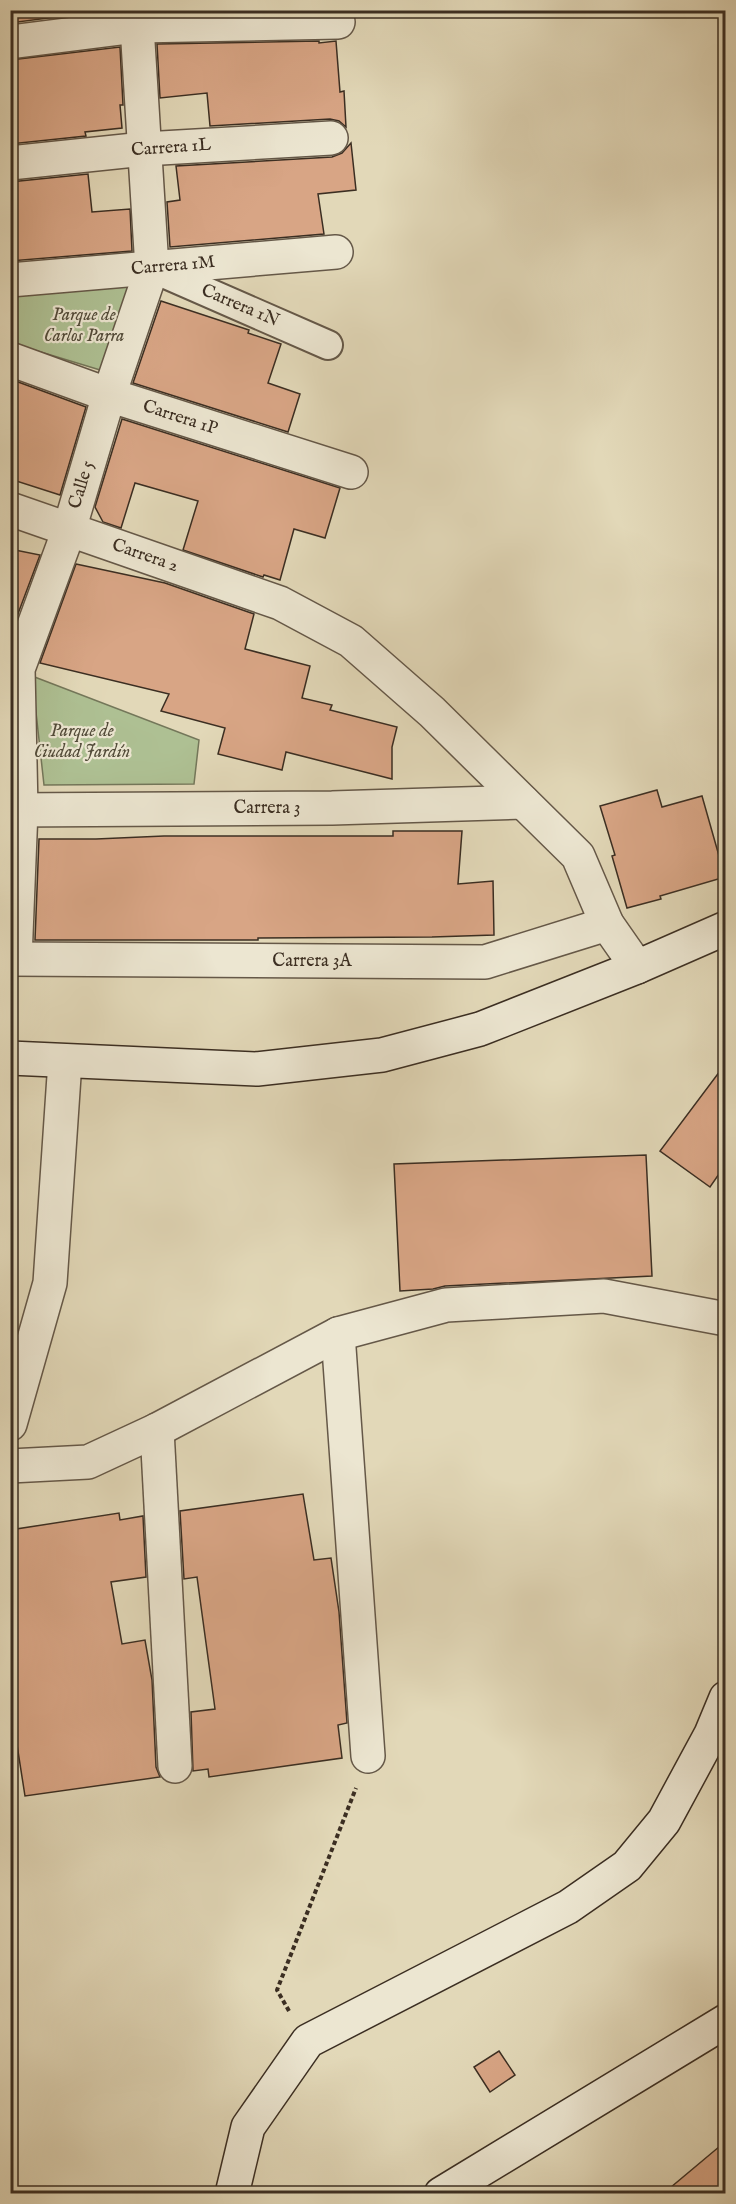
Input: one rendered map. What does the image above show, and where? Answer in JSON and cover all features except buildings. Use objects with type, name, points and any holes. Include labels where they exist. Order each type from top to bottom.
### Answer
[{"type":"street","points":[[10,42],[137,18],[338,22]]},
{"type":"street","name":"Calle 5","points":[[13,959],[16,810],[14,668],[69,530],[109,395],[152,268],[137,18]]},
{"type":"street","name":"Carrera 1L","points":[[10,163],[144,149],[331,138]]},
{"type":"street","name":"Carrera 1M","points":[[10,280],[336,252]]},
{"type":"street","name":"Carrera 1N","points":[[152,268],[328,345]]},
{"type":"street","name":"Carrera 1P","points":[[10,359],[109,395],[351,472]]},
{"type":"street","name":"Carrera 2","points":[[10,509],[280,603],[351,641],[432,712],[578,856],[607,924],[637,967]]},
{"type":"street","name":"Carrera 3","points":[[16,810],[332,808],[523,802]]},
{"type":"street","name":"Carrera 3A","points":[[13,959],[485,962],[607,924]]},
{"type":"street","points":[[10,1058],[257,1069],[382,1054],[480,1029],[637,967],[726,928]]},
{"type":"street","points":[[10,1424],[50,1283],[65,1061]]},
{"type":"street","points":[[10,1466],[88,1462],[157,1430],[338,1334],[446,1305],[604,1296],[726,1319]]},
{"type":"street","points":[[338,1334],[368,1756]]},
{"type":"street","points":[[157,1430],[175,1766]]},
{"type":"street","points":[[232,2193],[248,2127],[308,2041],[568,1907],[627,1866],[664,1821],[711,1734],[726,1698]]},
{"type":"street","points":[[441,2193],[726,2021]]},
{"type":"path","points":[[308,2041],[277,1990],[368,1756]]},
{"type":"green space","name":"Parque de Carlos Parra","points":[[136,280],[110,373],[11,343],[10,296]]},
{"type":"green space","name":"Parque de Ciudad Jardín","points":[[32,676],[199,740],[194,784],[44,785]]}]
